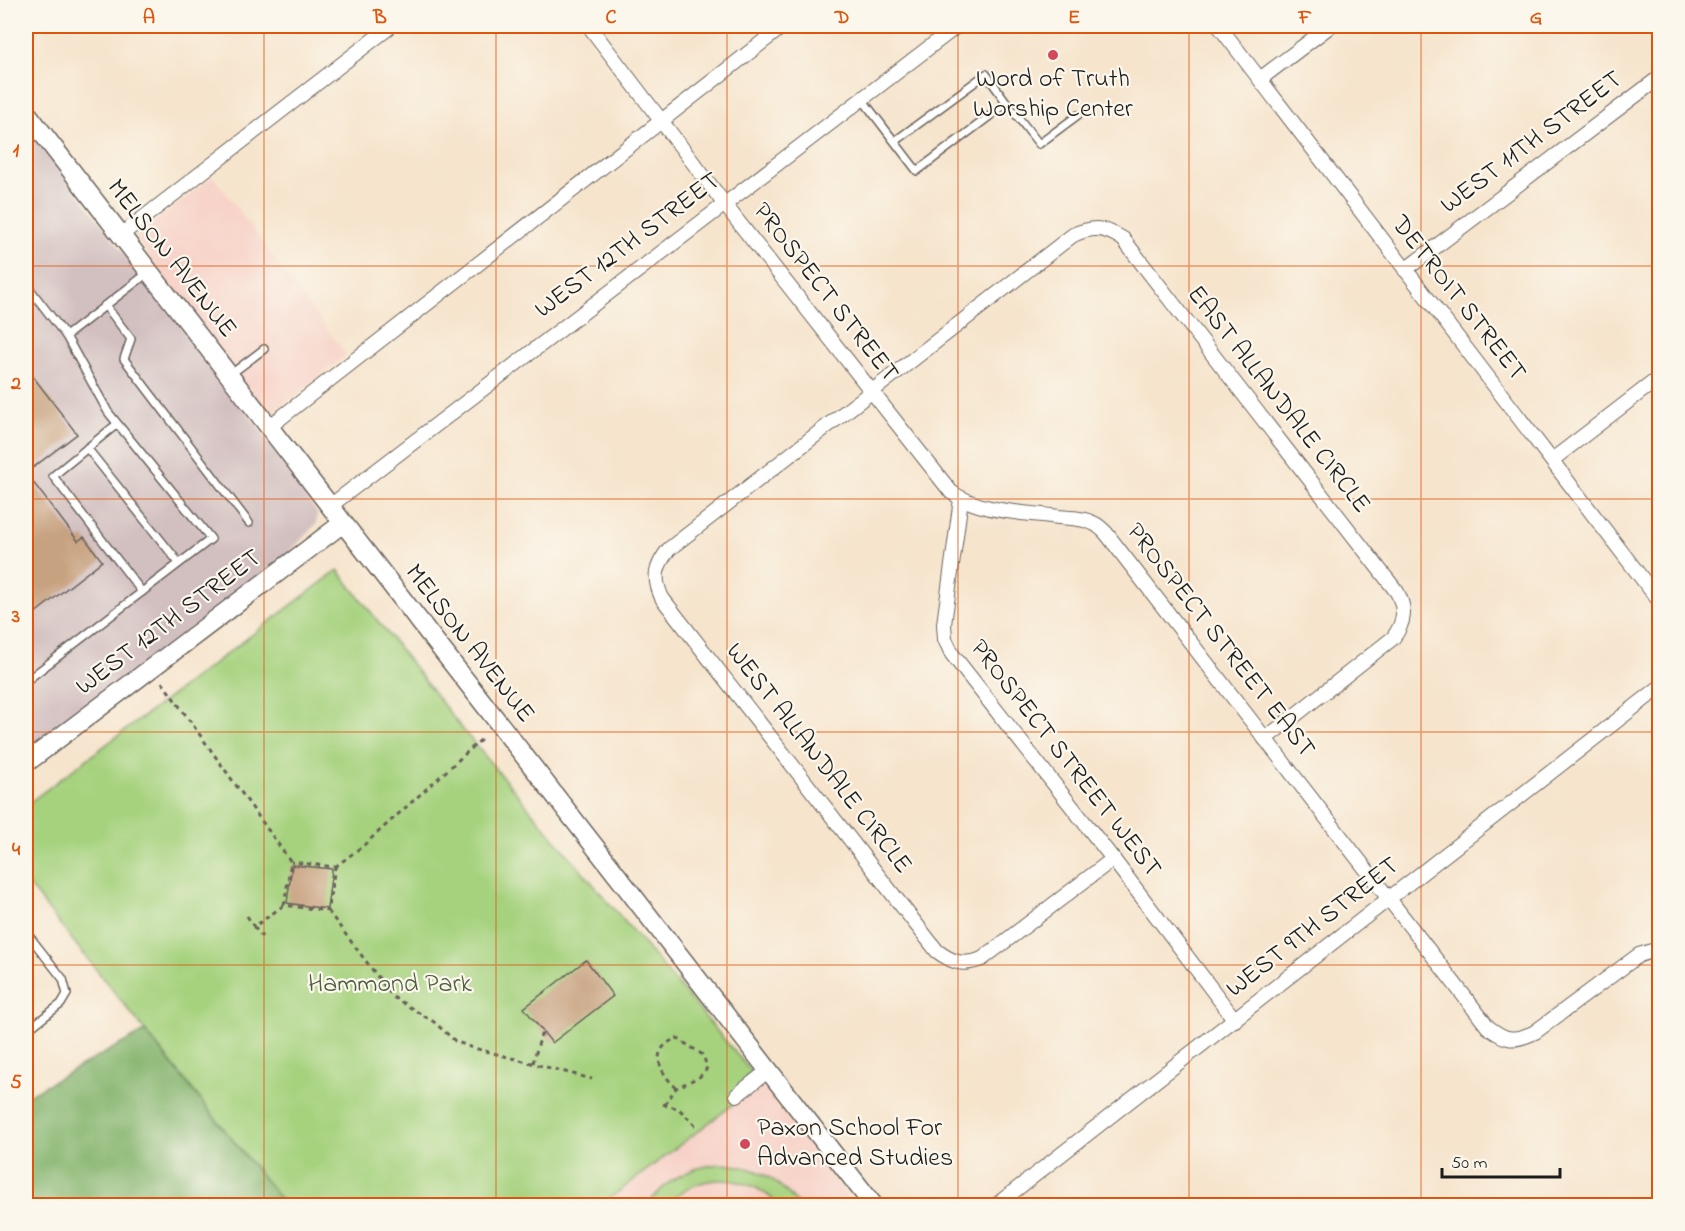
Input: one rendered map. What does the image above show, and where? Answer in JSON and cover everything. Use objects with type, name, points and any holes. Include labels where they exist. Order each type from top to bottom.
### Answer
[{"type":"street","points":[[121,235],[391,26]]},
{"type":"street","name":"PROSPECT STREET","points":[[590,26],[943,484],[961,499]]},
{"type":"street","points":[[269,428],[783,26]]},
{"type":"street","name":"WEST 12TH STREET","points":[[330,506],[957,26]]},
{"type":"street","name":"DETROIT STREET","points":[[1218,26],[1659,602]]},
{"type":"street","points":[[1260,79],[1330,26]]},
{"type":"street","name":"WEST 11TH STREET","points":[[1406,270],[1659,77]]},
{"type":"street","name":"MELSON AVENUE","points":[[26,112],[343,524],[874,1206]]},
{"type":"street","name":"EAST ALLANDALE CIRCLE","points":[[872,392],[1073,235],[1098,228],[1111,231],[1123,238],[1397,592],[1403,603],[1401,628],[1393,638],[1265,739]]},
{"type":"street","points":[[1552,460],[1659,377]]},
{"type":"street","name":"WEST ALLANDALE CIRCLE","points":[[872,392],[669,549],[656,573],[657,587],[662,598],[937,951],[947,958],[958,963],[969,964],[982,959],[1113,859]]},
{"type":"street","name":"PROSPECT STREET EAST","points":[[961,499],[978,506],[1079,519],[1095,524],[1106,533],[1389,898]]},
{"type":"street","name":"PROSPECT STREET WEST","points":[[961,499],[945,624],[945,639],[952,654],[1113,859],[1235,1020]]},
{"type":"street","name":"WEST 12TH STREET","points":[[26,763],[343,524]]},
{"type":"street","name":"WEST 9TH STREET","points":[[995,1206],[1659,687]]},
{"type":"street","points":[[1389,898],[1488,1028],[1501,1037],[1523,1038],[1535,1032],[1639,955],[1659,951]]},
{"type":"street","points":[[737,1095],[769,1070]]},
{"type":"lane","points":[[895,141],[986,74],[1039,144],[1078,115]]},
{"type":"lane","points":[[862,99],[917,171],[1006,103]]},
{"type":"lane","points":[[66,336],[149,272]]},
{"type":"lane","points":[[26,284],[66,336],[108,412],[211,538],[26,681]]},
{"type":"lane","points":[[105,306],[131,339],[124,359],[249,523]]},
{"type":"lane","points":[[229,376],[264,349]]},
{"type":"lane","points":[[117,424],[52,476],[142,592]]},
{"type":"lane","points":[[87,448],[179,563]]},
{"type":"lane","points":[[26,932],[63,979],[67,994],[61,1004],[26,1031]]},
{"type":"path","points":[[162,682],[291,862],[284,905]]},
{"type":"path","points":[[291,862],[335,867],[364,845],[483,737]]},
{"type":"path","points":[[328,911],[335,867]]},
{"type":"path","points":[[254,927],[284,905],[328,911],[393,997],[434,1022],[455,1041],[592,1079]]},
{"type":"path","points":[[247,916],[262,937]]},
{"type":"path","points":[[533,1064],[541,1035],[544,1034]]},
{"type":"path","points":[[676,1088],[661,1069],[658,1061],[665,1044],[677,1038],[704,1055],[707,1067],[699,1077],[676,1088],[664,1104],[678,1108],[696,1126]]},
{"type":"shaded area","points":[[26,126],[266,437],[317,513],[316,524],[285,557],[26,753]]},
{"type":"shaded area","points":[[213,176],[346,355],[269,417],[135,237]]},
{"type":"shaded area","name":"Paxon School For Advanced Studies","points":[[761,1083],[855,1205],[601,1206]]},
{"type":"green space","name":"Hammond Park","points":[[338,570],[463,730],[761,1083],[601,1205],[285,1205],[26,882],[26,805]]},
{"type":"green space","points":[[145,1031],[285,1205],[26,1205],[26,1096]]},
{"type":"green space","points":[[720,1164],[755,1170],[782,1187],[798,1205],[778,1205],[766,1194],[752,1186],[722,1180],[707,1181],[692,1186],[667,1205],[648,1205],[662,1188],[679,1176],[698,1168]]},
{"type":"building","points":[[28,370],[77,434],[26,473],[26,372]]},
{"type":"building","points":[[26,473],[78,541],[84,537],[102,561],[26,620]]},
{"type":"building","points":[[292,865],[332,869],[327,909],[287,903]]},
{"type":"building","points":[[586,960],[613,996],[552,1043],[524,1008]]},
{"type":"building","points":[[26,976],[33,986],[26,991]]},
{"type":"place","name":"Word of Truth Worship Center","points":[[1053,55]]},
{"type":"place","name":"Paxon School For Advanced Studies","points":[[745,1144]]}]
